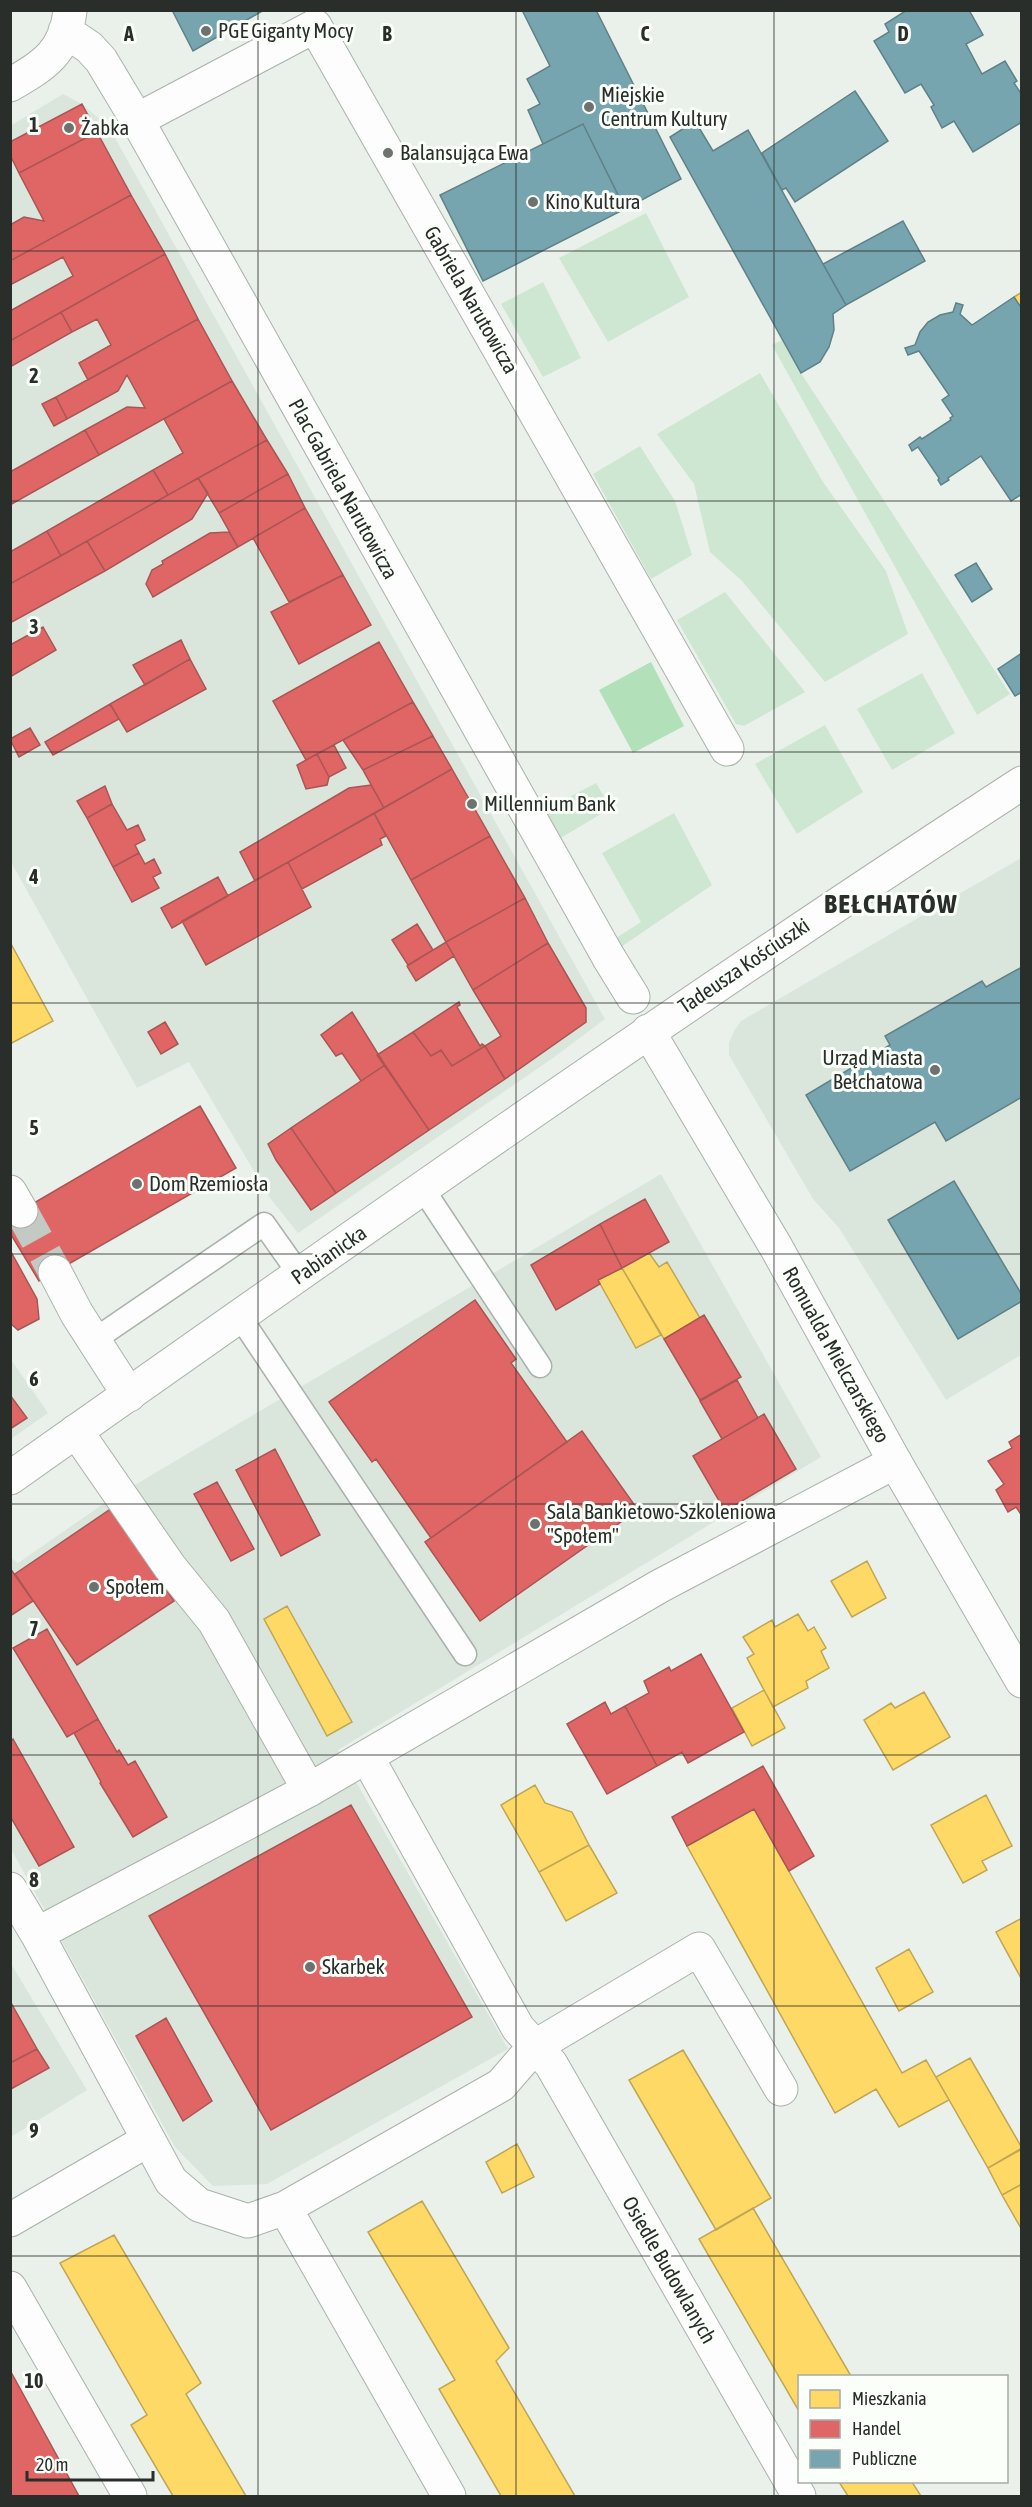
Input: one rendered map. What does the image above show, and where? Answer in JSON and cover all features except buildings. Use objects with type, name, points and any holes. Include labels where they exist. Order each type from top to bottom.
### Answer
[{"type":"street","points":[[10,85],[46,64],[59,47],[67,21]]},
{"type":"street","name":"Plac Gabriela Narutowicza","points":[[67,21],[101,60],[137,120],[292,398],[633,997]]},
{"type":"street","name":"Gabriela Narutowicza","points":[[137,120],[315,26],[727,749]]},
{"type":"street","name":"Tadeusza Kościuszki","points":[[648,1031],[847,896],[1022,783]]},
{"type":"street","name":"Pabianicka","points":[[10,1478],[648,1031]]},
{"type":"street","name":"Romualda Mielczarskiego","points":[[648,1031],[776,1247],[895,1462],[1019,1671]]},
{"type":"street","points":[[55,1272],[129,1395]]},
{"type":"street","points":[[76,1431],[170,1567],[214,1621],[309,1790]]},
{"type":"street","points":[[37,1934],[309,1790],[660,1586],[895,1462]]},
{"type":"street","name":"Osiedle Budowlanych","points":[[367,1757],[518,2028],[551,2064],[799,2496]]},
{"type":"street","points":[[10,1889],[37,1934],[171,2181],[199,2205],[248,2221],[285,2208],[501,2085],[534,2047],[699,1949],[781,2089]]},
{"type":"street","points":[[10,2220],[148,2140]]},
{"type":"street","points":[[285,2208],[449,2496]]},
{"type":"street","points":[[10,2288],[130,2496]]},
{"type":"lane","points":[[423,1189],[540,1366]]},
{"type":"lane","points":[[94,1340],[264,1224],[300,1275]]},
{"type":"lane","points":[[240,1317],[465,1654]]},
{"type":"shaded area","points":[[63,94],[82,104],[109,127],[605,1019],[553,1058],[298,1233],[270,1198],[189,1062],[137,1088],[11,862],[10,126]]},
{"type":"shaded area","points":[[646,213],[689,297],[608,342],[559,258]]},
{"type":"shaded area","points":[[543,282],[581,358],[543,377],[501,304]]},
{"type":"shaded area","points":[[782,340],[801,373],[1010,694],[977,715],[772,345]]},
{"type":"shaded area","points":[[760,373],[823,482],[886,571],[908,634],[825,682],[742,581],[710,552],[694,484],[657,434]]},
{"type":"shaded area","points":[[640,446],[675,501],[692,555],[651,579],[593,474]]},
{"type":"shaded area","points":[[725,592],[805,692],[744,726],[736,724],[677,620]]},
{"type":"shaded area","points":[[651,662],[684,726],[633,753],[599,690]]},
{"type":"shaded area","points":[[922,673],[955,733],[892,770],[857,709]]},
{"type":"shaded area","points":[[825,725],[863,792],[797,834],[755,764]]},
{"type":"shaded area","points":[[596,783],[611,808],[559,839],[543,811]]},
{"type":"shaded area","points":[[674,813],[712,885],[621,947],[616,938],[641,922],[602,853]]},
{"type":"shaded area","points":[[1021,858],[1021,1355],[946,1400],[839,1228],[813,1199],[729,1055],[729,1043],[741,1021]]},
{"type":"shaded area","points":[[661,1174],[821,1457],[338,1750],[508,2049],[267,2184],[213,2186],[175,2147],[11,1849],[10,1557],[18,1563],[106,1502]]},
{"type":"shaded area","points":[[10,1358],[48,1413],[11,1439],[10,1439]]},
{"type":"shaded area","points":[[10,1962],[87,2090],[11,2137],[10,2137]]},
{"type":"tunnel","points":[[21,1211],[55,1272]]},
{"type":"place","name":"PGE Giganty Mocy","points":[[206,31]]},
{"type":"place","name":"Miejskie Centrum Kultury","points":[[589,107]]},
{"type":"place","name":"Żabka","points":[[69,128]]},
{"type":"place","name":"Balansująca Ewa","points":[[388,153]]},
{"type":"place","name":"Kino Kultura","points":[[533,202]]},
{"type":"place","name":"Millennium Bank","points":[[472,804]]},
{"type":"place","name":"Urząd Miasta Bełchatowa","points":[[935,1070]]},
{"type":"place","name":"Dom Rzemiosła","points":[[137,1184]]},
{"type":"place","name":"Sala Bankietowo-Szkoleniowa \"Społem\"","points":[[535,1524]]},
{"type":"place","name":"Społem","points":[[94,1587]]},
{"type":"place","name":"Skarbek","points":[[310,1967]]},
{"type":"district","name":"BEŁCHATÓW","points":[[891,904]]}]
